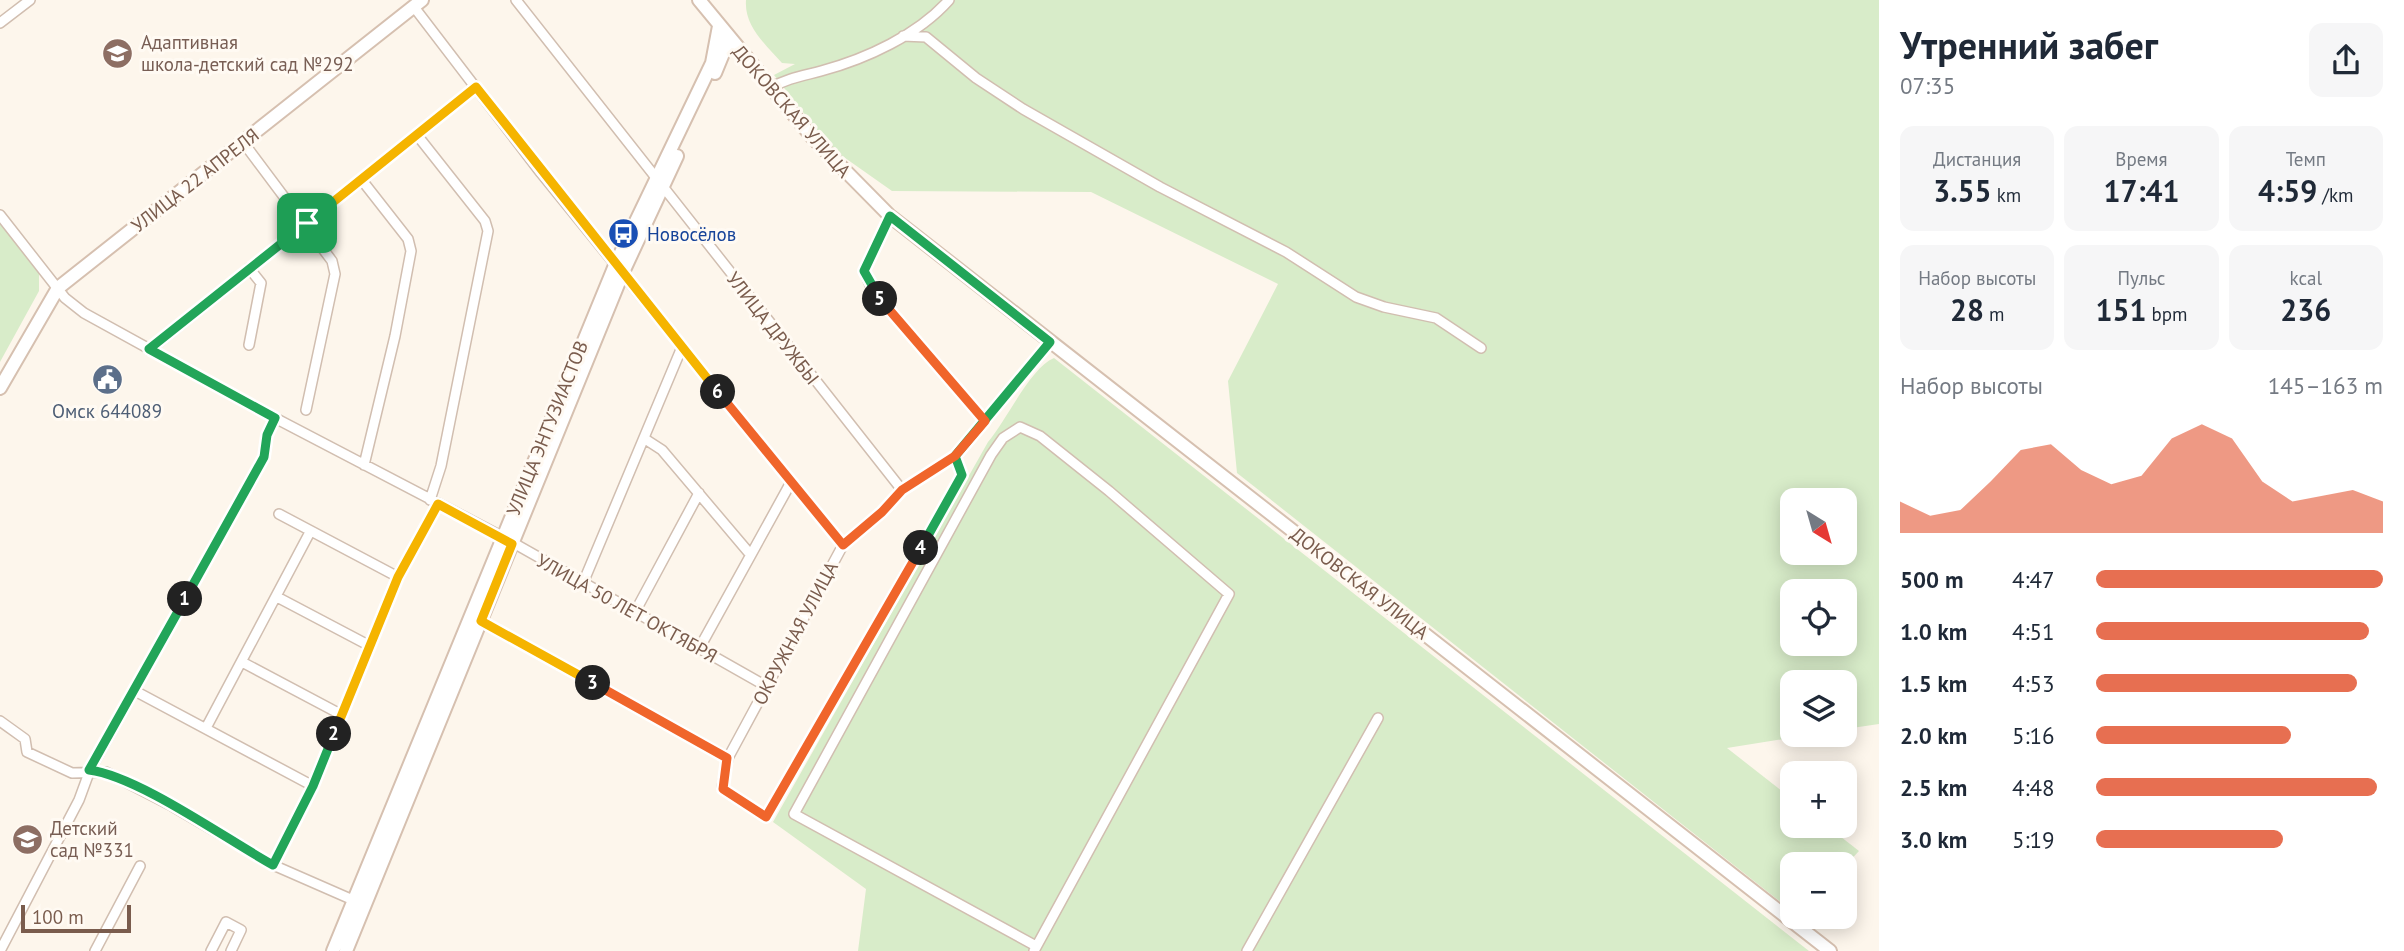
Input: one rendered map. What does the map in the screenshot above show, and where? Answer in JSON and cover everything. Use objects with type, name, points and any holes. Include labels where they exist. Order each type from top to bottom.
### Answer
[{"type":"main road","name":"ДОКОВСКАЯ УЛИЦА","points":[[699,0],[770,88],[835,162],[890,216],[1830,951]]},
{"type":"main road","name":"УЛИЦА 22 АПРЕЛЯ","points":[[0,388],[58,288],[418,4]]},
{"type":"main road","name":"УЛИЦА ЭНТУЗИАСТОВ","points":[[659,183],[712,63],[719,26]]},
{"type":"main road","name":"УЛИЦА ЭНТУЗИАСТОВ","points":[[346,951],[507,540],[620,267],[729,39]]},
{"type":"main road","name":"УЛИЦА ЭНТУЗИАСТОВ","points":[[333,951],[476,618]]},
{"type":"street","points":[[0,23],[30,0]]},
{"type":"street","name":"УЛИЦА ДРУЖБЫ","points":[[516,0],[902,490]]},
{"type":"street","points":[[770,88],[789,77],[822,71],[863,57],[926,21],[949,0]]},
{"type":"street","points":[[418,4],[541,173],[620,267],[790,484],[843,545]]},
{"type":"street","points":[[903,36],[926,37],[976,78],[1023,109],[1160,187],[1286,252],[1356,297],[1384,307],[1436,318],[1481,348]]},
{"type":"street","points":[[149,349],[476,87]]},
{"type":"street","points":[[273,865],[313,786],[398,577],[434,502],[488,230],[485,221],[417,135]]},
{"type":"street","points":[[243,142],[307,223],[332,261],[335,274],[306,410]]},
{"type":"street","points":[[361,179],[408,239],[411,251],[395,336],[364,465]]},
{"type":"street","name":"УЛИЦА 50 ЛЕТ ОКТЯБРЯ","points":[[0,215],[58,288],[84,313],[275,418],[507,540],[766,686]]},
{"type":"street","points":[[890,216],[864,271],[872,289],[985,421]]},
{"type":"street","points":[[248,345],[261,283],[250,268]]},
{"type":"street","name":"ОКРУЖНАЯ УЛИЦА","points":[[955,456],[962,475],[766,817],[723,789],[727,758],[843,545],[882,512],[902,490],[955,456],[1050,342]]},
{"type":"street","points":[[583,583],[682,346]]},
{"type":"street","points":[[0,951],[79,800],[89,770],[264,457],[267,435],[275,418]]},
{"type":"street","points":[[1020,427],[1040,436],[1230,594],[1035,949],[794,814],[991,455],[1003,438],[1020,427]]},
{"type":"street","points":[[645,439],[662,450],[750,554]]},
{"type":"street","points":[[700,647],[790,484]]},
{"type":"street","points":[[635,612],[699,492]]},
{"type":"street","points":[[279,514],[398,577]]},
{"type":"street","points":[[206,729],[310,532]]},
{"type":"street","points":[[277,597],[370,646]]},
{"type":"street","points":[[476,618],[727,758]]},
{"type":"street","points":[[242,662],[342,715]]},
{"type":"street","points":[[135,691],[313,786]]},
{"type":"street","points":[[1248,951],[1378,719]]},
{"type":"street","points":[[0,721],[25,739],[27,752],[72,772],[106,772],[172,806],[273,865],[353,900]]},
{"type":"street","points":[[95,951],[140,866]]},
{"type":"street","points":[[211,951],[226,922],[241,930],[231,951]]},
{"type":"green space","points":[[746,0],[1879,0],[1879,724],[1857,727],[1857,670],[1780,670],[1780,740],[1727,748],[1780,790],[1780,838],[1842,838],[1859,851],[1857,853],[1780,852],[1780,902],[1237,473],[1228,381],[1278,284],[1091,192],[892,191],[831,148],[774,75],[795,64],[782,63],[757,34],[748,18]]},
{"type":"green space","points":[[0,223],[39,272],[39,291],[0,362]]},
{"type":"green space","points":[[1054,358],[1809,951],[858,951],[866,889],[773,822],[988,442],[1036,372]]},
{"type":"place","name":"Адаптивная школа-детский сад №292","points":[[118,53]]},
{"type":"place","name":"Новосёлов","points":[[624,234]]},
{"type":"place","name":"Омск 644089","points":[[107,380]]},
{"type":"place","name":"Детский сад №331","points":[[27,839]]},
{"type":"route","points":[[307,223],[149,349],[275,418],[267,435],[264,457],[89,770],[106,772],[172,806],[273,865],[313,786],[398,577],[438,504],[512,544],[481,621],[727,758],[721,782],[723,789],[766,817],[962,475],[955,456],[974,435],[1040,356],[1050,342],[890,216],[864,271],[872,289],[944,369],[985,421],[955,456],[902,490],[882,512],[843,545],[790,484],[616,263],[541,173],[476,87],[307,223]]}]
